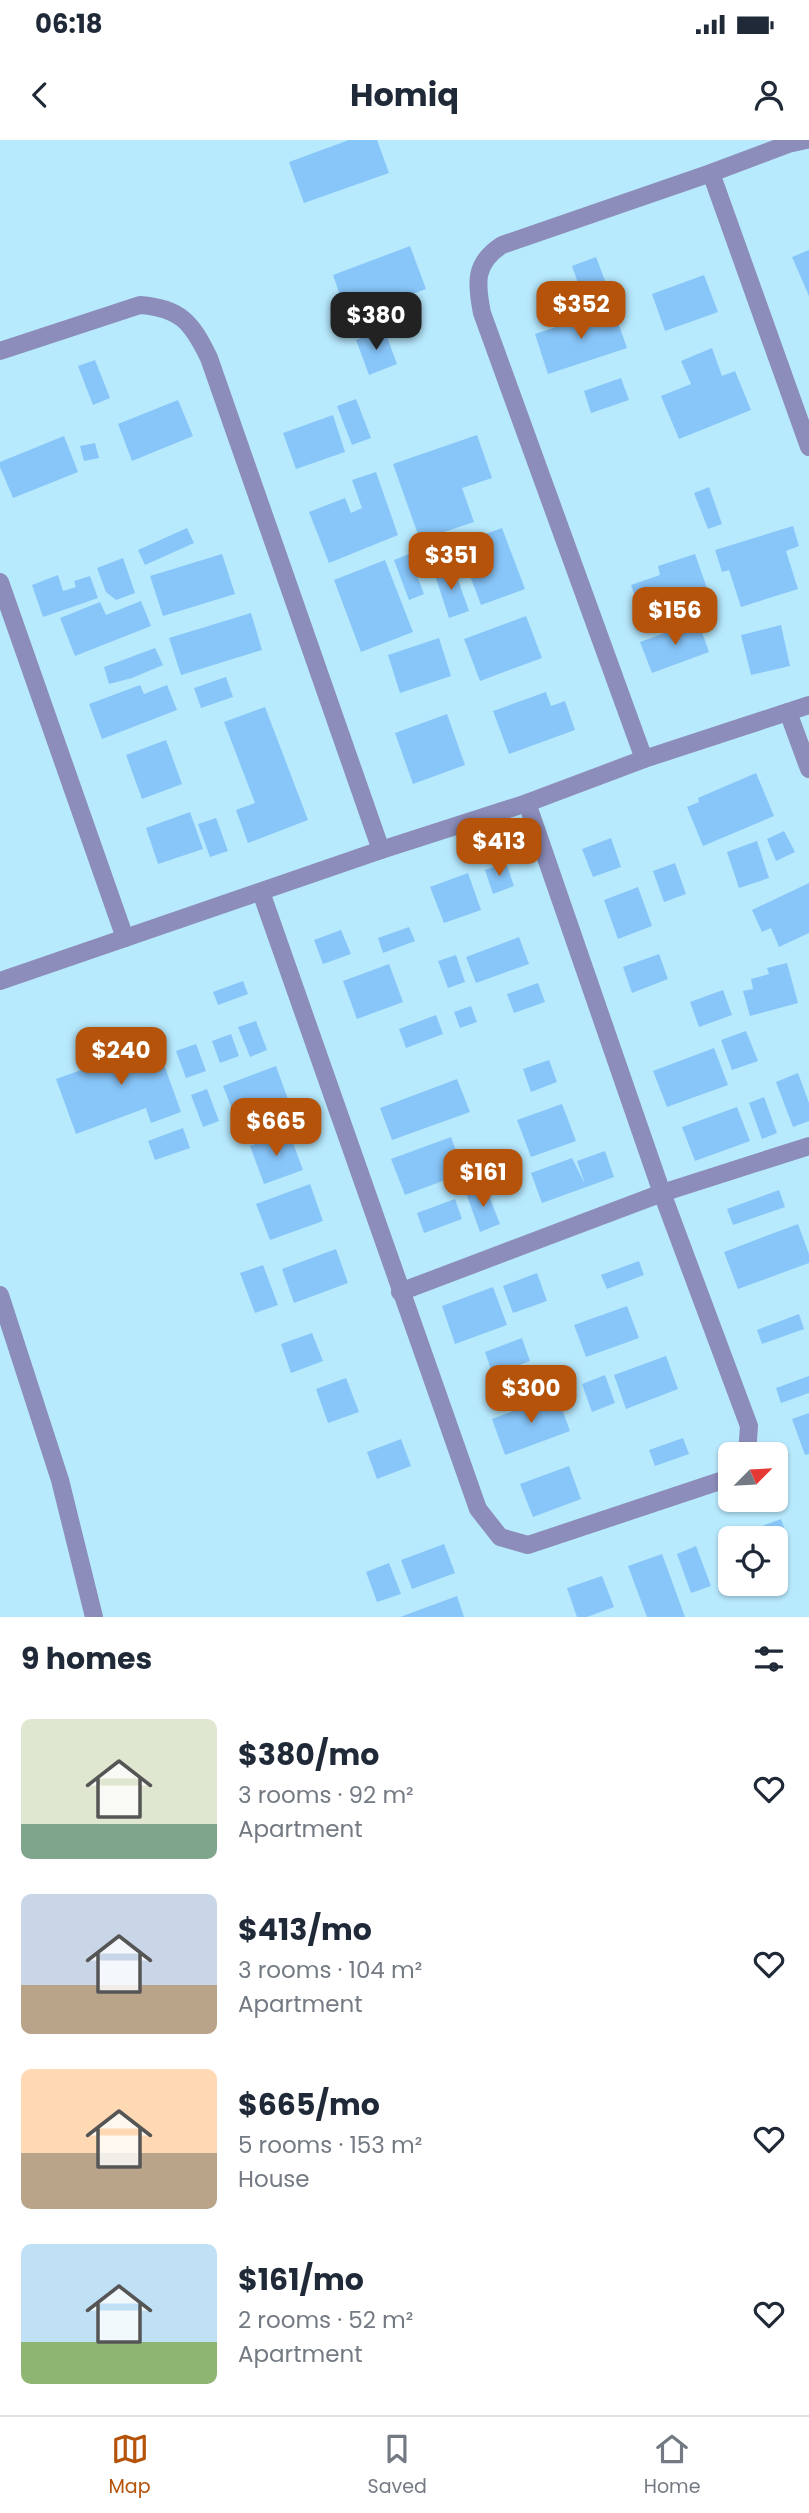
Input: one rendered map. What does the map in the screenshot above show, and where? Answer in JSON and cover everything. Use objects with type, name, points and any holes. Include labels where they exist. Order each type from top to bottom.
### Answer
[{"type":"street","points":[[644,759],[482,313],[477,290],[480,269],[488,254],[502,245],[806,140]]},
{"type":"street","points":[[711,173],[809,447]]},
{"type":"street","points":[[0,351],[140,305],[161,306],[180,315],[196,332],[209,358],[382,850]]},
{"type":"street","points":[[0,582],[125,938]]},
{"type":"street","points":[[0,981],[527,803],[644,759],[809,705]]},
{"type":"street","points":[[788,712],[809,769]]},
{"type":"street","points":[[527,803],[662,1193],[748,1426],[747,1442]]},
{"type":"street","points":[[261,892],[478,1509],[500,1537],[528,1545],[718,1482]]},
{"type":"street","points":[[400,1292],[662,1193],[809,1146]]},
{"type":"street","points":[[0,1296],[60,1480],[94,1617]]},
{"type":"building","points":[[349,140],[377,140],[389,173],[304,203],[289,162]]},
{"type":"building","points":[[410,246],[426,289],[348,318],[333,275]]},
{"type":"building","points":[[809,250],[809,296],[792,257]]},
{"type":"building","points":[[596,257],[609,291],[584,300],[572,266]]},
{"type":"building","points":[[704,275],[718,312],[665,331],[652,294]]},
{"type":"building","points":[[613,308],[627,348],[548,374],[535,334]]},
{"type":"building","points":[[384,329],[397,364],[369,375],[356,340]]},
{"type":"building","points":[[712,348],[722,376],[735,371],[751,410],[679,439],[661,396],[691,384],[681,361]]},
{"type":"building","points":[[95,360],[110,398],[93,405],[78,366]]},
{"type":"building","points":[[621,378],[629,400],[591,413],[584,391]]},
{"type":"building","points":[[356,399],[371,438],[352,445],[337,406]]},
{"type":"building","points":[[178,400],[193,436],[132,461],[118,424]]},
{"type":"building","points":[[333,415],[345,452],[296,469],[283,433]]},
{"type":"building","points":[[477,435],[492,478],[462,488],[474,522],[420,540],[393,464]]},
{"type":"building","points":[[64,436],[78,472],[13,498],[0,462]]},
{"type":"building","points":[[95,443],[99,458],[84,461],[80,446]]},
{"type":"building","points":[[376,472],[398,535],[329,563],[309,512],[345,498],[351,513],[362,508],[352,480]]},
{"type":"building","points":[[709,487],[722,524],[708,529],[694,493]]},
{"type":"building","points":[[793,526],[799,546],[786,551],[798,589],[741,607],[729,570],[722,572],[715,550]]},
{"type":"building","points":[[187,528],[194,543],[145,565],[138,550]]},
{"type":"building","points":[[502,528],[525,589],[481,605],[458,544]]},
{"type":"building","points":[[222,554],[235,594],[163,616],[150,576]]},
{"type":"building","points":[[409,554],[424,594],[409,600],[394,560]]},
{"type":"building","points":[[695,554],[710,597],[643,619],[631,585],[660,575],[658,566]]},
{"type":"building","points":[[123,558],[135,593],[116,600],[106,592],[97,568]]},
{"type":"building","points":[[385,560],[413,632],[361,652],[334,580]]},
{"type":"building","points":[[453,566],[469,611],[449,618],[434,572]]},
{"type":"building","points":[[58,575],[63,591],[76,587],[74,581],[90,576],[98,598],[43,617],[32,585]]},
{"type":"building","points":[[141,601],[151,626],[75,656],[60,618],[100,602],[106,615]]},
{"type":"building","points":[[251,613],[262,650],[181,675],[169,638]]},
{"type":"building","points":[[526,616],[542,658],[480,681],[464,639]]},
{"type":"building","points":[[698,621],[709,652],[652,673],[640,642]]},
{"type":"building","points":[[781,625],[790,666],[751,675],[741,635]]},
{"type":"building","points":[[439,638],[451,676],[400,693],[388,655]]},
{"type":"building","points":[[155,648],[163,665],[109,684],[104,667]]},
{"type":"building","points":[[226,677],[233,697],[201,708],[194,688]]},
{"type":"building","points":[[140,685],[144,694],[167,685],[177,710],[102,739],[89,704]]},
{"type":"building","points":[[546,692],[551,706],[565,701],[575,730],[509,754],[493,711]]},
{"type":"building","points":[[265,707],[308,820],[248,843],[236,810],[255,803],[224,722]]},
{"type":"building","points":[[447,714],[465,765],[413,784],[395,733]]},
{"type":"building","points":[[166,740],[182,784],[142,799],[126,755]]},
{"type":"building","points":[[756,773],[774,816],[703,846],[687,807],[699,802],[698,798]]},
{"type":"building","points":[[190,812],[203,849],[158,864],[146,828]]},
{"type":"building","points":[[216,818],[228,851],[210,857],[198,824]]},
{"type":"building","points":[[784,831],[795,852],[776,861],[767,839]]},
{"type":"building","points":[[611,838],[621,867],[593,877],[582,849]]},
{"type":"building","points":[[757,841],[769,878],[739,888],[727,852]]},
{"type":"building","points":[[506,863],[514,886],[493,894],[485,870]]},
{"type":"building","points":[[675,863],[686,894],[664,902],[653,871]]},
{"type":"building","points":[[468,873],[481,910],[444,923],[430,887]]},
{"type":"building","points":[[809,883],[809,933],[779,947],[771,928],[762,932],[752,910]]},
{"type":"building","points":[[638,887],[652,926],[618,939],[604,900]]},
{"type":"building","points":[[409,927],[415,941],[383,953],[378,938]]},
{"type":"building","points":[[341,930],[351,954],[323,964],[314,940]]},
{"type":"building","points":[[519,937],[529,964],[476,983],[466,957]]},
{"type":"building","points":[[659,954],[668,979],[632,993],[623,967]]},
{"type":"building","points":[[456,955],[465,982],[448,988],[438,961]]},
{"type":"building","points":[[787,963],[798,1003],[750,1016],[743,991],[753,989],[751,979],[769,974],[767,968]]},
{"type":"building","points":[[389,964],[403,1002],[357,1019],[343,981]]},
{"type":"building","points":[[243,981],[248,994],[218,1005],[213,992]]},
{"type":"building","points":[[538,983],[545,1002],[514,1013],[507,994]]},
{"type":"building","points":[[723,990],[732,1015],[699,1027],[690,1002]]},
{"type":"building","points":[[471,1006],[477,1022],[460,1028],[454,1012]]},
{"type":"building","points":[[436,1015],[443,1034],[406,1048],[399,1029]]},
{"type":"building","points":[[256,1021],[267,1050],[250,1057],[238,1027]]},
{"type":"building","points":[[152,1031],[181,1112],[151,1123],[146,1108],[76,1134],[56,1079],[126,1054],[122,1042]]},
{"type":"building","points":[[746,1031],[758,1061],[732,1070],[721,1040]]},
{"type":"building","points":[[231,1034],[239,1056],[220,1063],[212,1041]]},
{"type":"building","points":[[196,1044],[206,1071],[186,1078],[176,1051]]},
{"type":"building","points":[[714,1048],[728,1085],[667,1107],[653,1071]]},
{"type":"building","points":[[549,1060],[557,1082],[531,1092],[523,1069]]},
{"type":"building","points":[[276,1066],[290,1105],[238,1124],[223,1086]]},
{"type":"building","points":[[798,1073],[809,1103],[809,1121],[793,1127],[776,1082]]},
{"type":"building","points":[[457,1079],[470,1112],[392,1140],[380,1108]]},
{"type":"building","points":[[207,1089],[219,1121],[203,1127],[191,1095]]},
{"type":"building","points":[[764,1097],[777,1133],[762,1139],[749,1103]]},
{"type":"building","points":[[562,1104],[576,1141],[531,1157],[517,1120]]},
{"type":"building","points":[[737,1107],[750,1141],[695,1161],[682,1127]]},
{"type":"building","points":[[183,1128],[190,1148],[155,1160],[148,1141]]},
{"type":"building","points":[[289,1132],[303,1170],[264,1184],[250,1146]]},
{"type":"building","points":[[451,1137],[464,1173],[405,1195],[391,1159]]},
{"type":"building","points":[[605,1151],[614,1177],[542,1203],[531,1173],[572,1158],[585,1184],[577,1161]]},
{"type":"building","points":[[310,1184],[323,1221],[270,1240],[256,1204]]},
{"type":"building","points":[[485,1186],[500,1224],[480,1232],[466,1193]]},
{"type":"building","points":[[779,1190],[785,1207],[733,1225],[727,1209]]},
{"type":"building","points":[[455,1199],[462,1219],[424,1233],[417,1213]]},
{"type":"building","points":[[798,1224],[809,1254],[809,1263],[738,1289],[724,1252]]},
{"type":"building","points":[[336,1249],[348,1283],[294,1303],[282,1269]]},
{"type":"building","points":[[639,1261],[644,1275],[607,1289],[601,1275]]},
{"type":"building","points":[[263,1265],[278,1305],[255,1313],[240,1273]]},
{"type":"building","points":[[537,1273],[547,1301],[513,1313],[503,1286]]},
{"type":"building","points":[[493,1287],[507,1325],[455,1344],[442,1306]]},
{"type":"building","points":[[627,1306],[639,1338],[586,1357],[574,1325]]},
{"type":"building","points":[[799,1314],[804,1329],[762,1344],[757,1330]]},
{"type":"building","points":[[312,1333],[323,1361],[291,1373],[281,1344]]},
{"type":"building","points":[[522,1338],[530,1361],[493,1375],[485,1352]]},
{"type":"building","points":[[666,1356],[678,1389],[626,1409],[614,1375]]},
{"type":"building","points":[[605,1375],[615,1403],[592,1412],[582,1384]]},
{"type":"building","points":[[809,1376],[809,1393],[781,1403],[776,1388]]},
{"type":"building","points":[[346,1378],[359,1412],[328,1423],[316,1389]]},
{"type":"building","points":[[557,1395],[570,1431],[505,1455],[492,1419]]},
{"type":"building","points":[[809,1413],[809,1454],[805,1455],[792,1419]]},
{"type":"building","points":[[683,1438],[689,1454],[655,1466],[649,1450]]},
{"type":"building","points":[[401,1439],[411,1466],[377,1479],[367,1452]]},
{"type":"building","points":[[569,1466],[581,1499],[533,1517],[520,1484]]},
{"type":"building","points":[[781,1519],[783,1526],[762,1526]]},
{"type":"building","points":[[444,1544],[455,1573],[412,1589],[401,1560]]},
{"type":"building","points":[[696,1546],[711,1586],[691,1593],[677,1554]]},
{"type":"building","points":[[662,1554],[685,1617],[647,1617],[628,1566]]},
{"type":"building","points":[[389,1563],[401,1594],[377,1602],[366,1572]]},
{"type":"building","points":[[602,1576],[614,1607],[587,1617],[577,1617],[567,1588]]},
{"type":"building","points":[[457,1596],[464,1617],[400,1617]]}]
